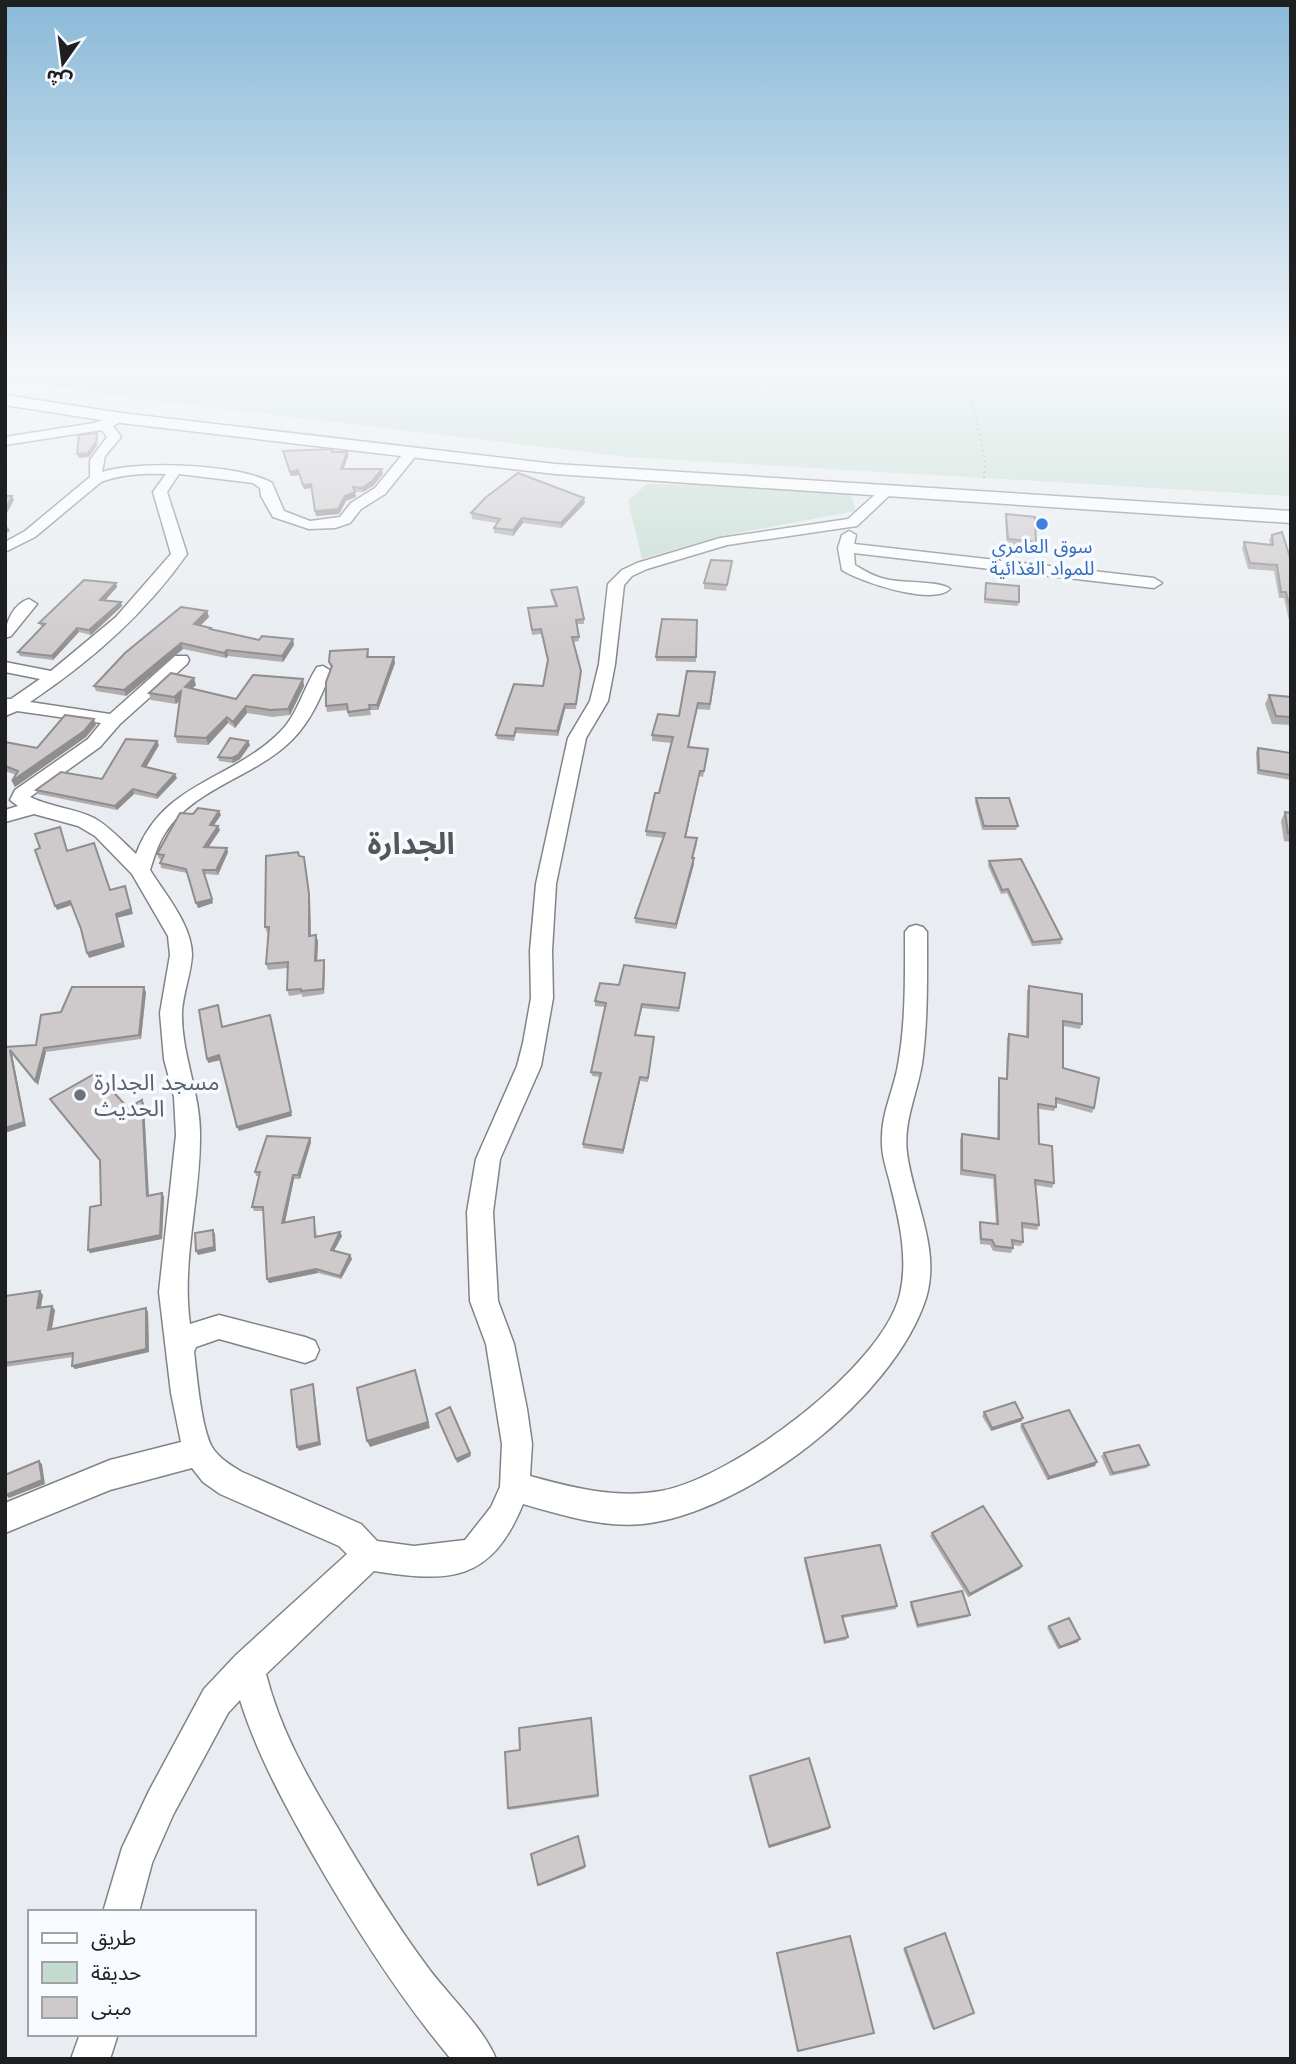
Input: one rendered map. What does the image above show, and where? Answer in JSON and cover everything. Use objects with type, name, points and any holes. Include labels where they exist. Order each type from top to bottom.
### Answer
[{"type":"main road","points":[[524,465],[885,493],[1291,517]]},
{"type":"street","points":[[94,465],[97,478]]},
{"type":"street","points":[[5,548],[44,525],[97,478],[114,473],[175,470],[226,474],[257,480],[267,486],[268,496],[278,514],[300,523],[323,526],[345,520],[356,506],[380,491],[401,465]]},
{"type":"street","points":[[8,706],[55,677],[108,634],[163,577],[179,554],[174,529],[163,508],[159,492],[175,470]]},
{"type":"street","points":[[181,660],[114,720],[94,743],[54,769],[22,794],[20,800],[34,808],[91,824],[140,870],[179,936],[181,955],[171,1013],[176,1059],[186,1097],[188,1135],[172,1292],[198,1452],[214,1472],[231,1483],[350,1535],[369,1555],[414,1563],[461,1558],[476,1551],[486,1540],[502,1518],[515,1488],[517,1444],[513,1409],[499,1345],[484,1301],[480,1212],[488,1159],[529,1066],[534,1043],[542,998],[541,951],[546,884],[577,738],[600,701],[616,584],[627,573],[642,566],[725,541],[852,523],[885,493]]},
{"type":"street","points":[[852,523],[846,548],[847,568],[861,577],[884,585],[942,589]]},
{"type":"street","points":[[846,548],[1154,583]]},
{"type":"street","points":[[5,633],[29,604]]},
{"type":"street","points":[[5,667],[55,677]]},
{"type":"street","points":[[140,870],[157,830],[181,803],[253,761],[286,735],[312,697],[323,671]]},
{"type":"street","points":[[8,706],[114,720]]},
{"type":"street","points":[[5,816],[34,808]]},
{"type":"street","points":[[515,1488],[575,1502],[637,1510],[696,1496],[728,1482],[816,1422],[844,1396],[886,1349],[909,1310],[916,1278],[912,1227],[894,1147],[895,1118],[908,1080],[915,1029],[916,932]]},
{"type":"street","points":[[180,1351],[187,1337],[219,1327],[306,1350]]},
{"type":"street","points":[[5,1518],[110,1475],[198,1452]]},
{"type":"street","points":[[122,1910],[135,1861],[161,1803],[210,1710],[248,1667],[369,1555]]},
{"type":"street","points":[[248,1667],[256,1706],[282,1767],[351,1887],[435,2011],[477,2059]]},
{"type":"street","points":[[90,2059],[98,2036]]},
{"type":"path","points":[[983,499],[985,465]]},
{"type":"green space","points":[[769,465],[1291,465],[1291,496]]},
{"type":"green space","points":[[647,484],[754,486],[851,494],[856,511],[721,536],[642,559],[628,501]]},
{"type":"building","points":[[288,465],[342,465],[341,469],[382,469],[362,488],[353,487],[355,492],[345,496],[338,509],[315,511],[311,484],[303,485],[298,470],[290,472]]},
{"type":"building","points":[[518,473],[584,498],[561,523],[522,518],[513,530],[494,528],[500,519],[471,513],[485,498]]},
{"type":"building","points":[[5,496],[12,496],[5,510]]},
{"type":"building","points":[[1006,514],[1035,517],[1036,542],[1008,539]]},
{"type":"building","points":[[1282,532],[1291,561],[1291,612],[1286,592],[1281,592],[1277,565],[1250,563],[1244,542],[1273,545],[1272,535]]},
{"type":"building","points":[[711,560],[732,561],[727,585],[704,583]]},
{"type":"building","points":[[84,580],[116,583],[100,600],[121,602],[89,630],[77,628],[52,656],[18,652],[45,624],[39,623]]},
{"type":"building","points":[[986,583],[1019,586],[1019,602],[985,599]]},
{"type":"building","points":[[577,587],[584,619],[576,620],[579,637],[572,637],[581,671],[576,704],[565,704],[557,731],[516,728],[514,736],[496,735],[514,684],[543,686],[548,660],[541,629],[532,630],[528,608],[557,606],[551,590]]},
{"type":"building","points":[[181,607],[207,611],[194,624],[210,629],[259,640],[262,636],[293,639],[282,656],[227,650],[224,653],[181,643],[124,690],[94,686],[125,653]]},
{"type":"building","points":[[662,619],[697,620],[696,657],[656,657]]},
{"type":"building","points":[[368,649],[367,657],[394,657],[377,705],[369,705],[370,709],[348,712],[347,704],[326,706],[326,682],[332,666],[329,662],[330,651]]},
{"type":"building","points":[[687,671],[715,672],[710,704],[698,703],[688,747],[708,749],[704,771],[700,771],[685,837],[697,838],[676,924],[635,918],[665,833],[646,831],[673,737],[652,735],[658,714],[679,716]]},
{"type":"building","points":[[171,673],[194,678],[185,687],[236,699],[253,675],[303,679],[288,709],[270,710],[246,706],[233,722],[227,717],[206,738],[175,736],[181,691],[174,697],[149,693]]},
{"type":"building","points":[[1269,695],[1291,697],[1291,717],[1276,716]]},
{"type":"building","points":[[65,715],[94,719],[84,731],[12,781],[18,771],[5,766],[5,742],[37,748]]},
{"type":"building","points":[[230,738],[248,741],[238,755],[232,758],[218,757]]},
{"type":"building","points":[[126,739],[157,741],[142,766],[175,774],[156,795],[133,789],[115,806],[36,790],[61,772],[102,779]]},
{"type":"building","points":[[1258,748],[1291,753],[1291,775],[1259,770]]},
{"type":"building","points":[[976,798],[1009,798],[1018,826],[984,826]]},
{"type":"building","points":[[198,808],[219,811],[210,825],[218,826],[204,847],[227,848],[216,870],[203,870],[212,899],[196,903],[186,869],[160,863],[164,855],[157,854],[180,813],[193,814]]},
{"type":"building","points":[[1285,812],[1291,813],[1291,833],[1288,833]]},
{"type":"building","points":[[60,827],[67,851],[94,843],[110,890],[125,886],[131,909],[116,914],[123,943],[87,953],[70,901],[55,906],[35,850],[40,848],[35,834]]},
{"type":"building","points":[[298,852],[299,856],[304,857],[309,894],[309,936],[316,935],[315,961],[324,960],[323,989],[287,990],[288,962],[266,964],[269,927],[265,927],[266,856]]},
{"type":"building","points":[[1021,859],[1062,939],[1033,942],[1008,889],[1002,890],[989,861]]},
{"type":"building","points":[[624,965],[685,973],[679,1008],[642,1004],[635,1035],[654,1037],[648,1078],[640,1077],[623,1150],[583,1144],[601,1073],[591,1072],[606,1003],[595,1001],[600,983],[619,985]]},
{"type":"building","points":[[1029,986],[1082,994],[1082,1024],[1063,1021],[1063,1068],[1099,1078],[1094,1108],[1056,1098],[1056,1107],[1038,1104],[1039,1144],[1052,1146],[1054,1183],[1035,1180],[1039,1225],[1022,1223],[1023,1242],[1012,1240],[1013,1248],[995,1246],[992,1240],[981,1239],[980,1222],[998,1224],[995,1175],[962,1170],[962,1134],[999,1139],[999,1078],[1007,1079],[1009,1034],[1028,1037]]},
{"type":"building","points":[[72,987],[144,987],[139,1035],[44,1048],[35,1081],[10,1050],[24,1122],[5,1128],[5,1047],[36,1045],[41,1015],[61,1012]]},
{"type":"building","points":[[218,1005],[222,1027],[270,1015],[291,1112],[237,1127],[219,1055],[207,1059],[199,1010]]},
{"type":"building","points":[[96,1073],[128,1108],[142,1100],[147,1196],[162,1193],[160,1235],[88,1250],[90,1207],[101,1205],[100,1160],[50,1099]]},
{"type":"building","points":[[267,1136],[310,1138],[298,1175],[293,1175],[282,1223],[314,1217],[315,1237],[340,1232],[331,1250],[350,1255],[340,1276],[316,1269],[267,1279],[263,1207],[252,1207],[260,1172],[255,1172]]},
{"type":"building","points":[[213,1230],[214,1247],[196,1251],[195,1233]]},
{"type":"building","points":[[40,1291],[37,1308],[52,1306],[48,1330],[146,1308],[146,1349],[72,1366],[73,1353],[5,1363],[5,1296]]},
{"type":"building","points":[[415,1370],[428,1422],[367,1441],[357,1388]]},
{"type":"building","points":[[313,1384],[319,1442],[297,1447],[291,1390]]},
{"type":"building","points":[[1015,1402],[1023,1418],[992,1428],[984,1412]]},
{"type":"building","points":[[450,1407],[470,1453],[456,1459],[436,1414]]},
{"type":"building","points":[[1069,1410],[1097,1462],[1049,1477],[1022,1424]]},
{"type":"building","points":[[1139,1445],[1149,1465],[1113,1473],[1104,1453]]},
{"type":"building","points":[[39,1461],[42,1480],[6,1495],[5,1475]]},
{"type":"building","points":[[983,1506],[1022,1566],[970,1594],[932,1533]]},
{"type":"building","points":[[880,1545],[897,1606],[842,1616],[848,1637],[825,1642],[805,1558]]},
{"type":"building","points":[[962,1591],[970,1615],[918,1625],[911,1602]]},
{"type":"building","points":[[1069,1618],[1080,1639],[1060,1647],[1049,1626]]},
{"type":"building","points":[[591,1718],[598,1795],[508,1808],[505,1752],[520,1750],[519,1728]]},
{"type":"building","points":[[809,1758],[830,1827],[769,1846],[750,1776]]},
{"type":"building","points":[[578,1836],[585,1866],[538,1885],[531,1854]]},
{"type":"building","points":[[945,1933],[974,2013],[934,2029],[905,1948]]},
{"type":"building","points":[[850,1936],[874,2033],[798,2051],[777,1953]]},
{"type":"place","name":"سوق العامري للمواد الغذائية","points":[[1042,524]]},
{"type":"place","name":"مسجد الجدارة الحديث","points":[[80,1095]]},
{"type":"district","name":"الجدارة","points":[[411,844]]}]
